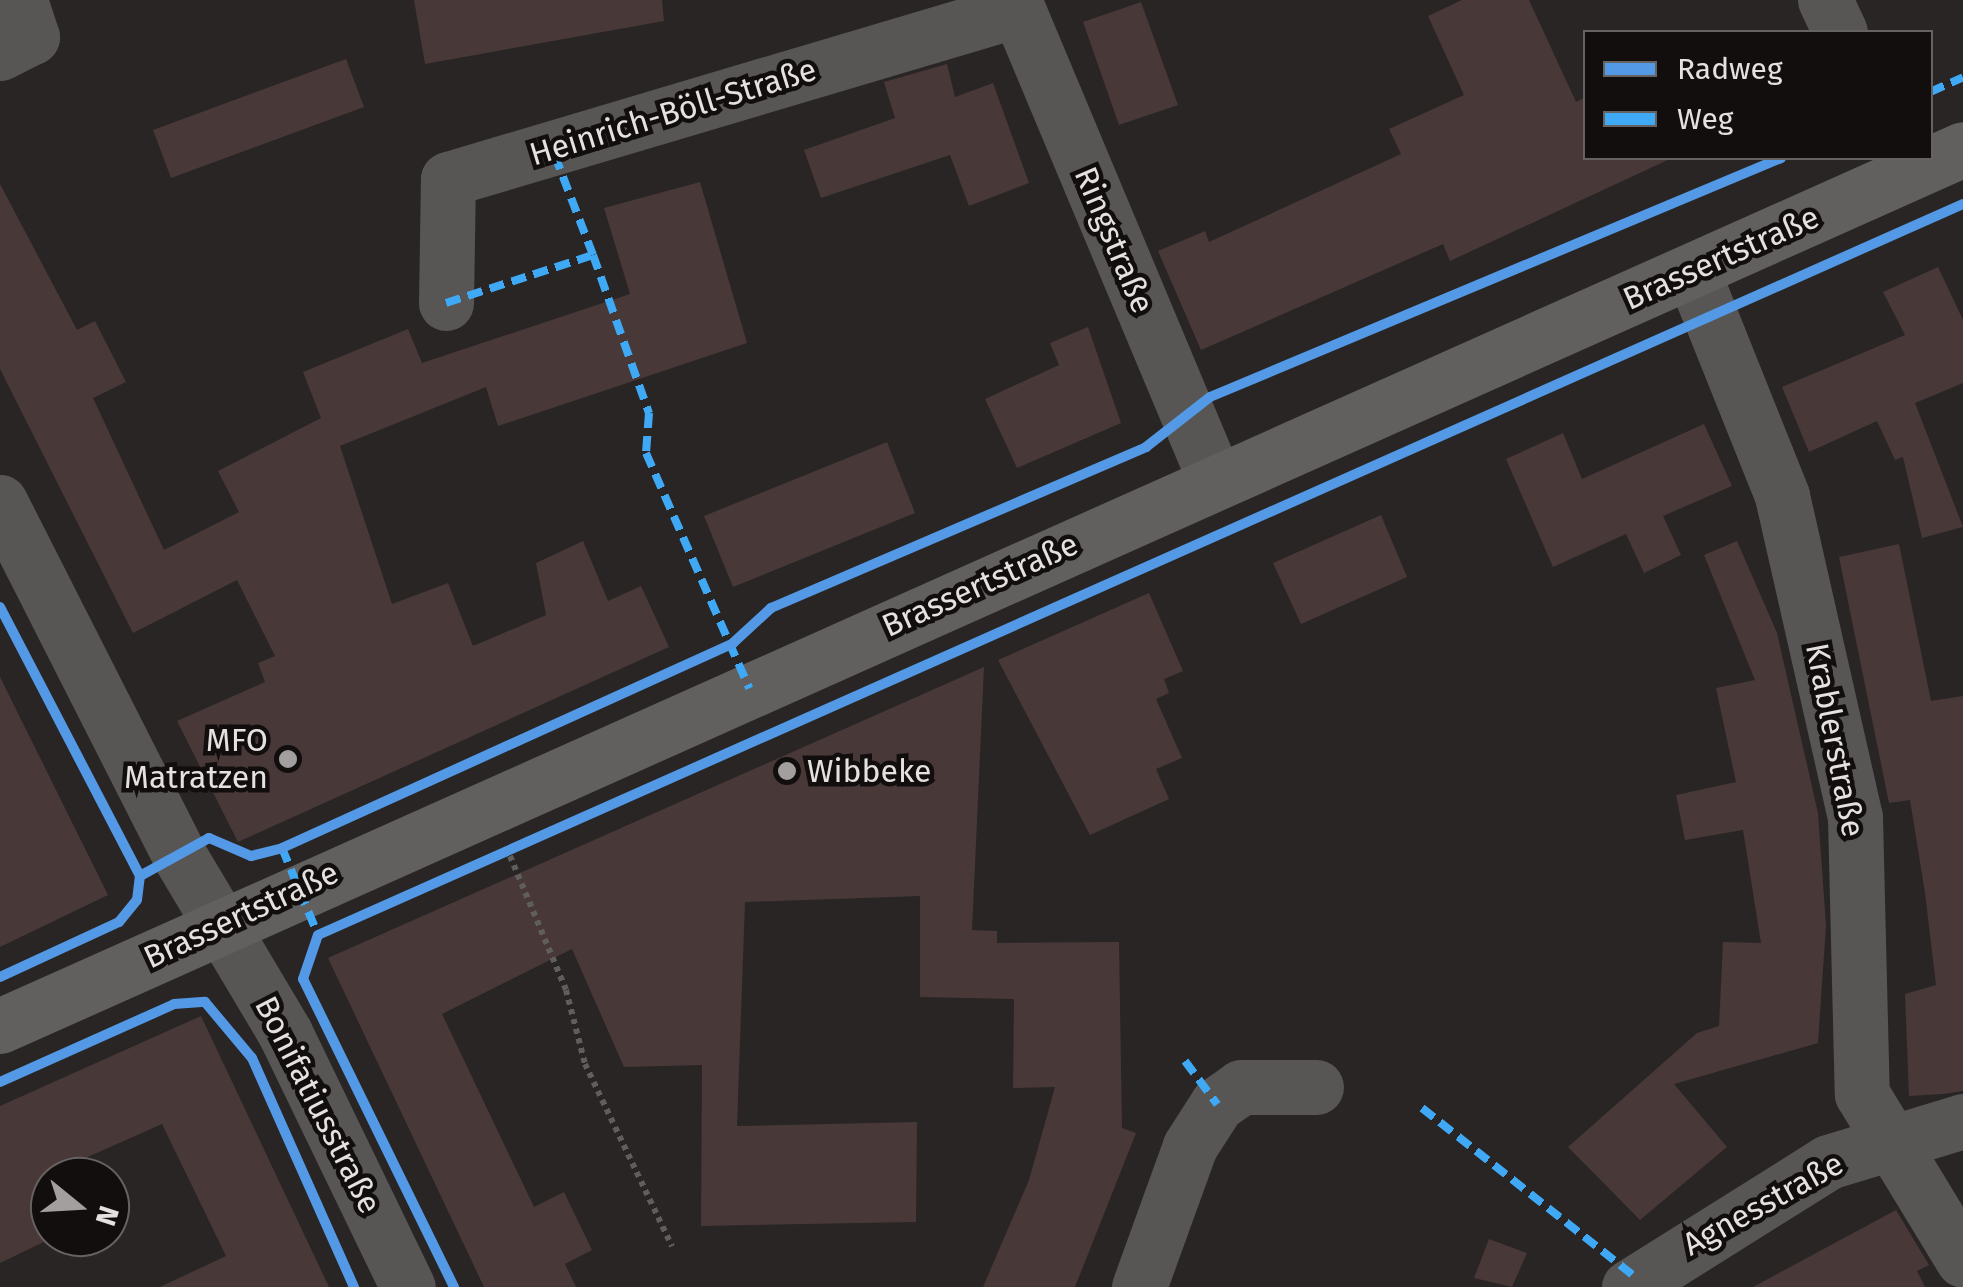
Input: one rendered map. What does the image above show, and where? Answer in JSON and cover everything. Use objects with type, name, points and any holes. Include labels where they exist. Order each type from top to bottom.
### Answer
[{"type":"main road","name":"Brassertstraße","points":[[1933,158],[1963,149]]},
{"type":"main road","name":"Brassertstraße","points":[[0,1026],[1214,480],[1693,272],[1904,166]]},
{"type":"street","points":[[0,53],[32,37],[20,0]]},
{"type":"street","points":[[1825,0],[1839,30]]},
{"type":"street","name":"Heinrich-Böll-Straße","points":[[446,303],[448,179],[1016,5]]},
{"type":"street","name":"Ringstraße","points":[[1016,5],[1214,480]]},
{"type":"street","name":"Krablerstraße","points":[[1693,272],[1782,496],[1822,656],[1856,817],[1862,1094],[1896,1139],[1963,1260]]},
{"type":"street","name":"Bonifatiusstraße","points":[[0,502],[408,1287]]},
{"type":"street","points":[[1140,1287],[1190,1146],[1217,1104],[1241,1087],[1316,1087]]},
{"type":"street","name":"Agnesstraße","points":[[1629,1287],[1828,1162],[1963,1120]]},
{"type":"path","points":[[488,804],[566,990],[585,1064],[672,1246]]},
{"type":"building","points":[[414,0],[662,0],[664,21],[425,64]]},
{"type":"building","points":[[1462,0],[1529,0],[1576,102],[1583,98],[1583,160],[1668,160],[1450,261],[1443,244],[1201,350],[1158,251],[1205,231],[1209,242],[1401,154],[1389,129],[1464,95],[1428,16]]},
{"type":"building","points":[[1141,2],[1178,105],[1119,125],[1083,22]]},
{"type":"building","points":[[346,59],[364,107],[171,178],[153,130]]},
{"type":"building","points":[[947,64],[955,97],[993,83],[1029,183],[969,206],[950,155],[821,198],[804,150],[895,118],[884,82]]},
{"type":"building","points":[[700,182],[747,343],[498,426],[486,387],[340,446],[392,604],[448,583],[473,646],[546,615],[536,563],[583,541],[608,601],[641,586],[669,647],[238,842],[177,721],[265,682],[258,663],[275,656],[237,580],[133,633],[0,369],[0,184],[77,330],[95,321],[126,382],[93,398],[164,550],[239,512],[218,471],[321,418],[303,372],[408,329],[422,363],[630,294],[604,208]]},
{"type":"building","points":[[1938,267],[1963,320],[1963,383],[1915,403],[1963,527],[1922,538],[1903,457],[1895,460],[1877,421],[1809,452],[1782,387],[1905,335],[1883,292]]},
{"type":"building","points":[[1088,327],[1121,423],[1017,468],[985,399],[1059,365],[1050,343]]},
{"type":"building","points":[[1704,424],[1732,486],[1663,516],[1681,555],[1644,573],[1626,534],[1553,567],[1506,459],[1563,433],[1582,479]]},
{"type":"building","points":[[887,442],[915,513],[733,587],[704,516]]},
{"type":"building","points":[[1381,515],[1407,577],[1301,624],[1273,563]]},
{"type":"building","points":[[1737,541],[1777,633],[1818,813],[1826,925],[1818,1043],[1674,1084],[1727,1147],[1640,1220],[1568,1147],[1697,1033],[1719,1026],[1723,942],[1761,943],[1743,830],[1685,840],[1676,795],[1736,782],[1716,688],[1755,680],[1704,555]]},
{"type":"building","points":[[1899,544],[1931,701],[1963,696],[1963,1091],[1909,1096],[1905,994],[1936,985],[1925,893],[1910,800],[1889,803],[1839,557]]},
{"type":"building","points":[[1149,593],[1183,671],[1164,679],[1169,693],[1156,699],[1182,758],[1156,769],[1169,799],[1090,835],[998,660]]},
{"type":"building","points":[[984,667],[972,930],[997,931],[997,943],[1119,942],[1122,1128],[1136,1133],[1075,1287],[983,1287],[1029,1180],[1055,1087],[1013,1088],[1014,999],[920,997],[920,896],[745,902],[737,1126],[917,1122],[916,1222],[701,1226],[702,1065],[624,1067],[572,949],[442,1014],[534,1207],[564,1192],[592,1250],[565,1264],[576,1287],[484,1287],[328,958]]},
{"type":"building","points":[[0,677],[108,895],[0,947]]},
{"type":"building","points":[[201,1016],[329,1287],[160,1287],[226,1256],[162,1124],[88,1157],[30,1157],[30,1249],[0,1263],[0,1106]]},
{"type":"building","points":[[1896,1210],[1929,1265],[1917,1271],[1925,1287],[1753,1287]]},
{"type":"building","points":[[1489,1239],[1527,1253],[1512,1287],[1474,1278]]},
{"type":"marked path","points":[[1933,91],[1963,77]]},
{"type":"marked path","points":[[446,303],[593,255],[552,148]]},
{"type":"marked path","points":[[593,255],[649,413],[646,453],[749,688]]},
{"type":"marked path","points":[[282,848],[318,935]]},
{"type":"marked path","points":[[1185,1061],[1217,1104]]},
{"type":"marked path","points":[[1422,1108],[1635,1277]]},
{"type":"cycle path","points":[[0,977],[119,922],[137,900],[140,876],[209,838],[251,856],[282,848],[733,643],[771,608],[1146,447],[1210,397],[1776,160]]},
{"type":"cycle path","points":[[454,1287],[303,979],[318,935],[1963,204]]},
{"type":"cycle path","points":[[0,607],[140,876]]},
{"type":"cycle path","points":[[0,1082],[174,1004],[205,1002],[252,1058],[354,1287]]},
{"type":"place","name":"MFO Matratzen","points":[[288,759]]},
{"type":"place","name":"Wibbeke","points":[[787,771]]}]
